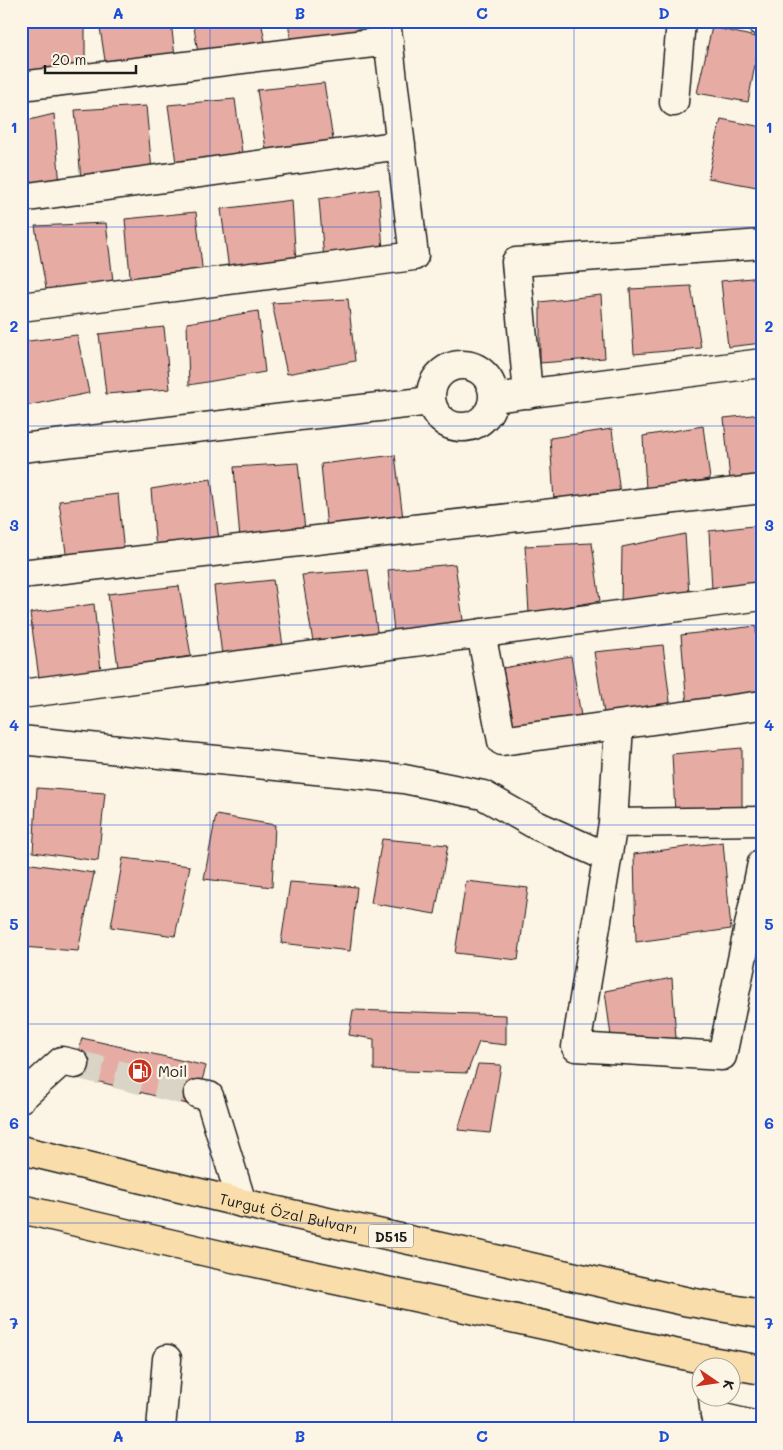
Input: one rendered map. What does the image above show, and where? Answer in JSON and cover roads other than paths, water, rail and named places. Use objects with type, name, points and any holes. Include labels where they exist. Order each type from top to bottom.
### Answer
[{"type":"highway","name":"Turgut Özal Bulvarı","points":[[21,1150],[242,1203],[690,1302],[762,1314]]},
{"type":"highway","points":[[21,1209],[690,1359]]},
{"type":"highway","points":[[740,1367],[762,1370]]},
{"type":"street","points":[[674,102],[681,21]]},
{"type":"street","points":[[21,86],[387,31],[414,256],[21,307]]},
{"type":"street","points":[[21,198],[401,145]]},
{"type":"street","points":[[528,394],[516,262],[762,244]]},
{"type":"street","points":[[494,398],[762,364]]},
{"type":"street","points":[[461,365],[472,366],[488,378],[493,388],[494,398],[489,412],[478,424],[469,427],[458,428],[440,419],[431,401],[435,380],[442,372],[451,367],[461,365]]},
{"type":"street","points":[[21,448],[431,401]]},
{"type":"street","points":[[21,574],[762,489]]},
{"type":"street","points":[[21,694],[762,596]]},
{"type":"street","points":[[481,633],[502,742],[762,705]]},
{"type":"street","points":[[620,725],[613,823],[576,1047],[722,1056],[762,863]]},
{"type":"street","points":[[21,740],[404,779],[483,795],[536,825],[607,857]]},
{"type":"street","points":[[613,823],[762,820]]},
{"type":"street","points":[[21,1098],[62,1061],[75,1064]]},
{"type":"street","points":[[198,1094],[210,1096],[242,1203]]},
{"type":"street","points":[[161,1429],[167,1359]]},
{"type":"street","points":[[714,1408],[715,1416],[762,1427]]},
{"type":"tunnel","points":[[75,1064],[198,1094]]},
{"type":"place","name":"Moil","points":[[140,1071]]}]
